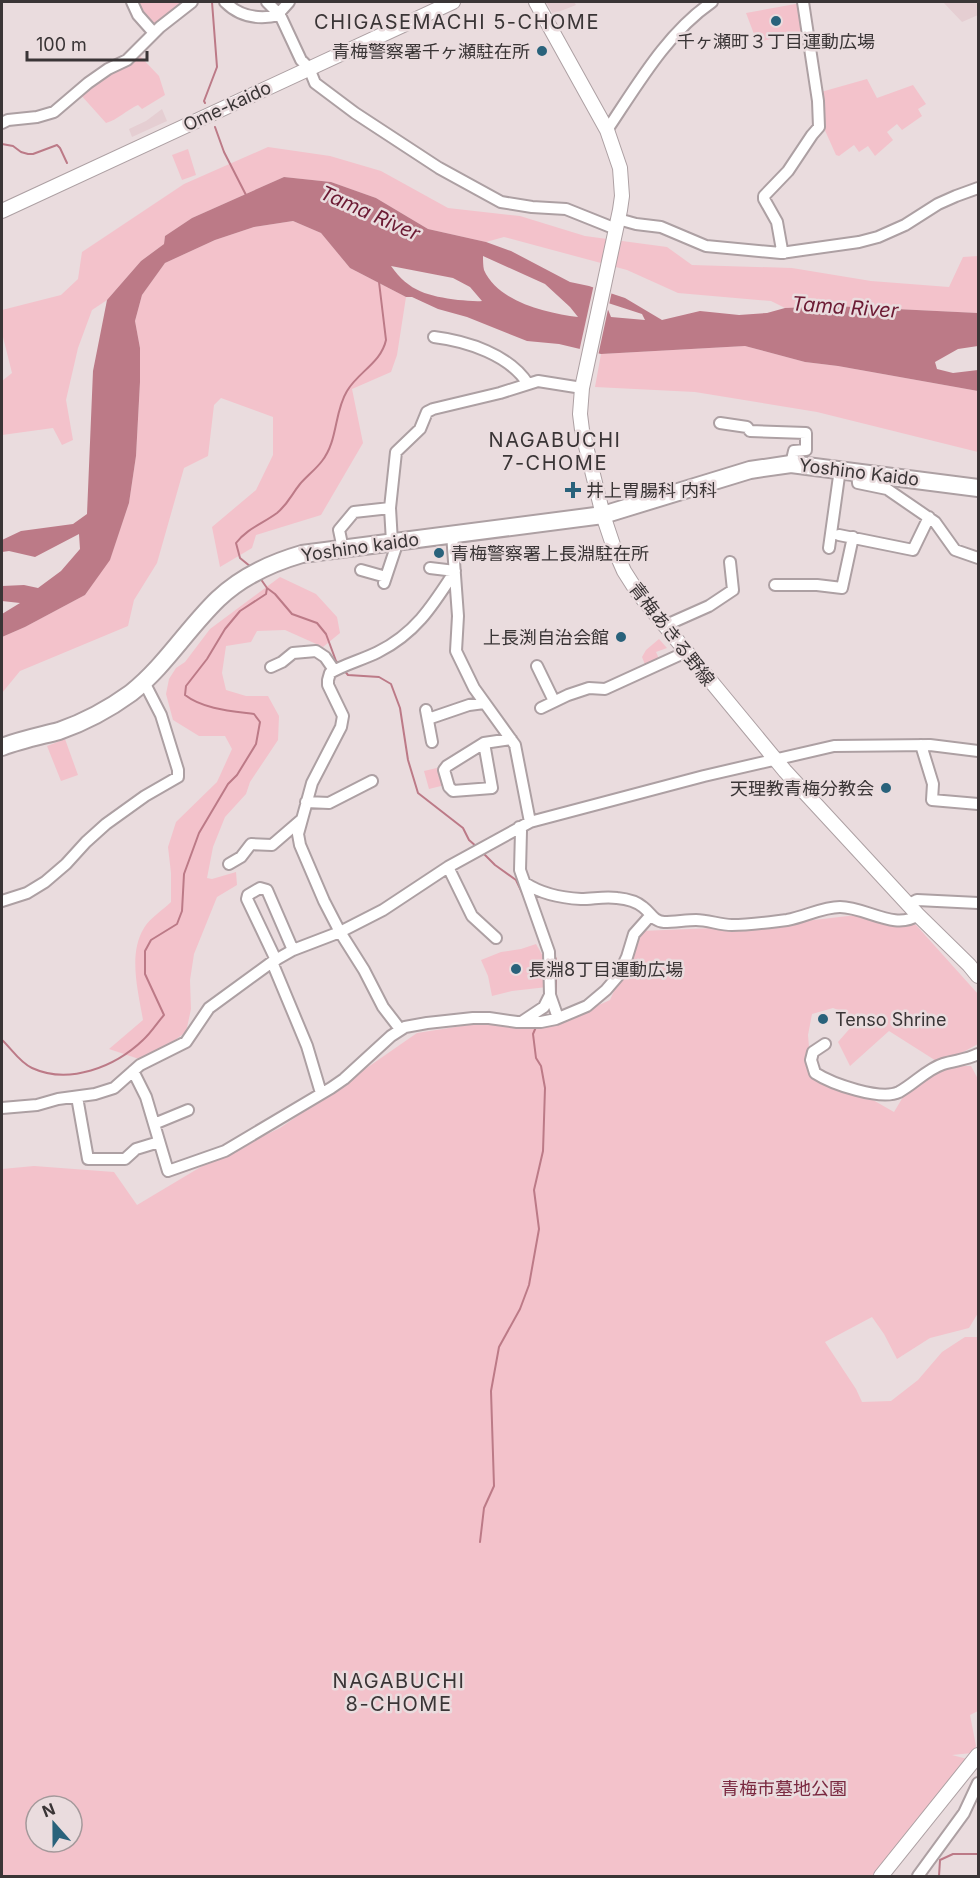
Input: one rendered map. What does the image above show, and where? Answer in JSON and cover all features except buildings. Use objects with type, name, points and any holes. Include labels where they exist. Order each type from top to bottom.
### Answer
[{"type":"highway","name":"Yoshino Kaido","points":[[603,515],[750,470],[791,464],[978,488]]},
{"type":"highway","name":"Yoshino kaido","points":[[2,747],[60,730],[92,717],[124,698],[163,664],[209,608],[240,581],[267,567],[302,554],[603,515]]},
{"type":"main road","name":"Ome-kaido","points":[[2,211],[453,2]]},
{"type":"main road","name":"青梅あきる野線","points":[[536,2],[607,130],[620,168],[622,196],[585,370],[580,414],[603,515],[624,571],[664,626],[777,760],[918,915],[974,966],[978,976]]},
{"type":"main road","points":[[881,1876],[976,1765]]},
{"type":"street","points":[[132,2],[138,15],[154,33]]},
{"type":"street","points":[[4,121],[38,117],[54,112],[88,83],[108,69],[127,60],[154,33],[192,2]]},
{"type":"street","points":[[225,2],[233,9],[249,16],[263,18],[279,15],[289,2]]},
{"type":"street","points":[[267,2],[279,15],[301,60],[309,68],[317,85],[439,168],[501,202],[567,209],[616,228],[669,229],[706,246],[784,253],[878,237],[905,225],[947,200],[978,188]]},
{"type":"street","points":[[607,130],[663,50],[689,19],[712,2]]},
{"type":"street","points":[[784,253],[777,222],[764,199],[788,171],[819,127],[818,101],[803,2]]},
{"type":"street","points":[[434,337],[450,339],[484,350],[516,368],[528,384]]},
{"type":"street","points":[[361,570],[385,580],[395,542],[390,508],[396,452],[420,429],[427,412],[538,381],[582,388]]},
{"type":"street","points":[[720,423],[747,427],[750,431],[806,434],[806,450],[794,451],[791,464]]},
{"type":"street","points":[[848,470],[858,483],[887,489],[929,517],[955,550],[978,558]]},
{"type":"street","points":[[829,548],[848,470]]},
{"type":"street","points":[[343,549],[339,530],[354,512],[390,508]]},
{"type":"street","points":[[839,535],[913,550],[929,517]]},
{"type":"street","points":[[452,534],[458,616],[456,651],[463,669],[484,703],[515,745],[530,822]]},
{"type":"street","points":[[775,585],[817,585],[842,588],[852,537]]},
{"type":"street","points":[[664,626],[709,606],[733,591],[730,562]]},
{"type":"street","points":[[430,568],[455,571]]},
{"type":"street","points":[[400,1029],[383,1007],[364,970],[340,932],[300,845],[298,834],[312,783],[341,727],[344,716],[328,685],[330,673],[380,651],[404,635],[426,615],[455,571]]},
{"type":"street","points":[[272,668],[293,653],[316,651],[337,668]]},
{"type":"street","points":[[541,708],[589,687],[605,689],[686,652]]},
{"type":"street","points":[[537,666],[554,701]]},
{"type":"street","points":[[2,901],[27,893],[45,882],[106,824],[138,800],[178,777],[178,770],[161,715],[144,682]]},
{"type":"street","points":[[432,742],[427,714],[484,703]]},
{"type":"street","points":[[484,743],[492,788],[453,791],[449,787],[444,770],[447,766],[484,743],[511,739]]},
{"type":"street","points":[[921,745],[933,784],[932,800],[978,804]]},
{"type":"street","points":[[3,1107],[37,1105],[114,1088],[140,1065],[186,1042],[209,1008],[274,961],[293,950],[340,932],[383,910],[448,867],[530,822],[704,776],[834,746],[921,745],[978,751]]},
{"type":"street","points":[[306,802],[329,803],[372,781]]},
{"type":"street","points":[[229,864],[241,857],[251,844],[272,845],[301,820]]},
{"type":"street","points":[[519,827],[521,831],[520,870],[549,952],[551,999],[558,1018]]},
{"type":"street","points":[[448,867],[472,916],[496,938]]},
{"type":"street","points":[[525,883],[533,888],[566,897],[629,900],[645,908],[650,916],[658,921],[704,920],[732,925],[785,920],[832,908],[852,908],[891,920],[903,921],[911,920],[918,915]]},
{"type":"street","points":[[293,950],[267,890],[260,888],[248,895],[247,899],[307,1046],[321,1093]]},
{"type":"street","points":[[909,904],[917,900],[978,903]]},
{"type":"street","points":[[133,1071],[146,1097],[168,1171],[225,1151],[344,1079],[400,1029],[427,1023],[473,1018],[537,1023],[558,1018],[587,1006],[606,990],[621,970],[634,934],[650,916]]},
{"type":"street","points":[[520,1022],[544,1007],[551,999]]},
{"type":"street","points":[[825,1044],[813,1052],[811,1060],[815,1072],[848,1088],[885,1095],[897,1093],[941,1064],[978,1054]]},
{"type":"street","points":[[76,1096],[88,1159],[125,1159],[136,1149],[159,1142]]},
{"type":"street","points":[[154,1124],[188,1110]]},
{"type":"street","points":[[918,1876],[964,1813],[978,1783]]},
{"type":"shaded area","points":[[546,2],[574,2],[576,5],[553,14]]},
{"type":"shaded area","points":[[943,2],[978,2],[978,15],[962,22]]},
{"type":"shaded area","points":[[162,109],[167,121],[132,137],[129,129],[146,121]]},
{"type":"green space","points":[[136,2],[185,2],[157,25],[150,25]]},
{"type":"green space","name":"千ヶ瀬町３丁目運動広場","points":[[801,3],[803,32],[757,42],[746,13]]},
{"type":"green space","points":[[139,55],[159,76],[165,95],[142,109],[138,105],[106,123],[80,94]]},
{"type":"green space","points":[[867,79],[877,98],[913,85],[926,104],[918,109],[922,116],[902,130],[897,124],[887,132],[893,140],[875,156],[868,146],[859,152],[854,145],[839,156],[836,155],[823,126],[821,92]]},
{"type":"green space","points":[[268,147],[330,156],[381,171],[448,208],[520,216],[585,236],[667,247],[692,265],[792,268],[871,281],[949,287],[963,257],[978,256],[978,313],[834,306],[785,308],[771,301],[678,293],[627,270],[504,237],[486,242],[428,229],[376,198],[331,182],[284,177],[192,218],[165,236],[164,244],[141,261],[107,300],[92,310],[78,348],[66,400],[73,440],[62,445],[53,428],[2,435],[2,381],[12,373],[2,333],[2,310],[61,295],[78,279],[82,252],[184,184]]},
{"type":"green space","points":[[188,149],[196,175],[182,180],[172,155]]},
{"type":"green space","points":[[293,221],[321,233],[350,268],[406,297],[397,355],[391,372],[352,389],[363,443],[321,515],[256,535],[252,548],[220,567],[212,527],[256,490],[273,455],[273,417],[221,398],[214,405],[208,456],[184,468],[157,563],[134,600],[128,626],[20,671],[2,693],[2,637],[85,595],[110,559],[129,503],[136,456],[140,348],[135,321],[142,295],[165,263],[215,240],[254,227]]},
{"type":"green space","points":[[745,346],[805,362],[978,391],[978,452],[817,412],[695,392],[595,387],[601,354]]},
{"type":"green space","points":[[280,577],[316,594],[337,617],[340,633],[323,647],[285,630],[257,631],[251,642],[226,646],[222,673],[226,690],[246,696],[268,696],[279,716],[278,740],[250,782],[246,794],[225,817],[213,847],[207,878],[212,879],[236,872],[237,885],[217,897],[194,954],[190,980],[191,1009],[186,1032],[139,1059],[109,1049],[143,1020],[135,961],[139,938],[150,921],[171,902],[168,847],[176,822],[217,782],[232,749],[225,736],[199,736],[173,720],[166,694],[169,679],[210,629]]},
{"type":"green space","points":[[659,639],[667,648],[656,652],[660,661],[646,667],[642,657],[646,650]]},
{"type":"green space","points":[[65,739],[78,775],[61,781],[47,746]]},
{"type":"green space","points":[[441,767],[445,785],[429,789],[424,771]]},
{"type":"green space","name":"青梅市墓地公園","points":[[856,915],[916,925],[978,994],[978,1044],[941,1064],[889,1031],[850,1066],[838,1042],[859,1018],[833,1008],[812,1014],[808,1035],[811,1071],[829,1083],[873,1100],[894,1112],[903,1097],[933,1066],[971,1066],[978,1079],[978,1313],[969,1328],[930,1338],[897,1359],[872,1317],[825,1342],[862,1402],[891,1401],[918,1380],[942,1352],[965,1337],[978,1337],[978,1711],[970,1715],[976,1746],[972,1753],[952,1755],[971,1760],[872,1876],[2,1876],[2,1169],[34,1166],[114,1172],[137,1205],[209,1162],[280,1128],[417,1033],[481,1023],[518,1028],[559,1023],[610,1000],[640,931],[764,926]]},
{"type":"green space","name":"長淵8丁目運動広場","points":[[536,944],[547,963],[547,987],[492,996],[488,976],[481,960],[501,952]]},
{"type":"water","name":"Tama River","points":[[284,177],[331,182],[376,198],[428,229],[486,242],[511,251],[570,282],[625,298],[662,320],[700,311],[739,315],[767,313],[785,308],[834,306],[978,313],[978,346],[958,349],[935,362],[937,369],[953,373],[978,370],[978,391],[805,362],[745,346],[601,354],[559,344],[527,341],[467,317],[438,309],[412,297],[406,297],[350,268],[321,233],[293,221],[254,227],[215,240],[165,263],[142,295],[135,321],[140,348],[136,456],[129,503],[110,560],[85,595],[2,637],[2,614],[20,603],[2,601],[2,586],[24,585],[38,588],[61,571],[80,549],[79,534],[35,557],[9,551],[2,552],[2,540],[21,531],[73,524],[87,514],[93,371],[107,300],[141,261],[164,244],[165,236],[192,218]],"holes":[[[483,256],[545,284],[578,317],[538,309],[512,298],[500,290],[484,270]],[[391,266],[453,278],[470,287],[482,301],[458,300],[420,291],[405,282]],[[605,302],[642,314],[645,320],[611,317]]]},
{"type":"pier","points":[[594,284],[612,291],[598,356],[579,352]]},
{"type":"waterway","points":[[205,103],[217,67],[212,2]]},
{"type":"waterway","points":[[215,127],[224,152],[246,195]]},
{"type":"waterway","points":[[2,144],[13,146],[28,154],[57,145],[67,163]]},
{"type":"waterway","points":[[251,567],[240,558],[236,543],[250,530],[281,509],[322,461],[331,445],[340,408],[347,391],[383,348],[386,340],[379,282]]},
{"type":"waterway","points":[[2,1040],[19,1059],[32,1068],[46,1073],[76,1074],[105,1065],[132,1050],[164,1015],[145,974],[145,951],[151,940],[177,924],[182,911],[184,874],[199,833],[228,784],[237,775],[256,744],[260,722],[254,714],[218,709],[192,700],[185,695],[186,686],[240,611],[266,594],[267,588],[260,578]]},
{"type":"waterway","points":[[267,588],[292,614],[317,623],[326,634],[336,661],[340,665]]},
{"type":"waterway","points":[[343,669],[348,675],[379,677],[391,684],[400,708],[408,760],[418,793],[463,828],[469,840],[477,847]]},
{"type":"waterway","points":[[483,853],[516,880],[526,901]]},
{"type":"waterway","points":[[553,950],[556,960],[556,994],[554,997]]},
{"type":"waterway","points":[[480,1542],[484,1508],[494,1486],[491,1391],[499,1347],[520,1309],[529,1285],[539,1229],[534,1190],[543,1151],[545,1088],[541,1066],[536,1058],[533,1034],[536,1027]]},
{"type":"waterway","points":[[939,1876],[940,1860],[953,1854],[978,1854]]},
{"type":"place","name":"千ヶ瀬町３丁目運動広場","points":[[776,21]]},
{"type":"place","name":"青梅警察署千ヶ瀬駐在所","points":[[542,51]]},
{"type":"place","name":"井上胃腸科 内科","points":[[573,490]]},
{"type":"place","name":"青梅警察署上長淵駐在所","points":[[439,553]]},
{"type":"place","name":"上長渕自治会館","points":[[621,637]]},
{"type":"place","name":"天理教青梅分教会","points":[[886,788]]},
{"type":"place","name":"長淵8丁目運動広場","points":[[516,969]]},
{"type":"place","name":"Tenso Shrine","points":[[823,1019]]},
{"type":"district","name":"CHIGASEMACHI 5-CHOME","points":[[457,22]]},
{"type":"district","name":"NAGABUCHI 7-CHOME","points":[[555,452]]},
{"type":"district","name":"NAGABUCHI 8-CHOME","points":[[399,1692]]}]
